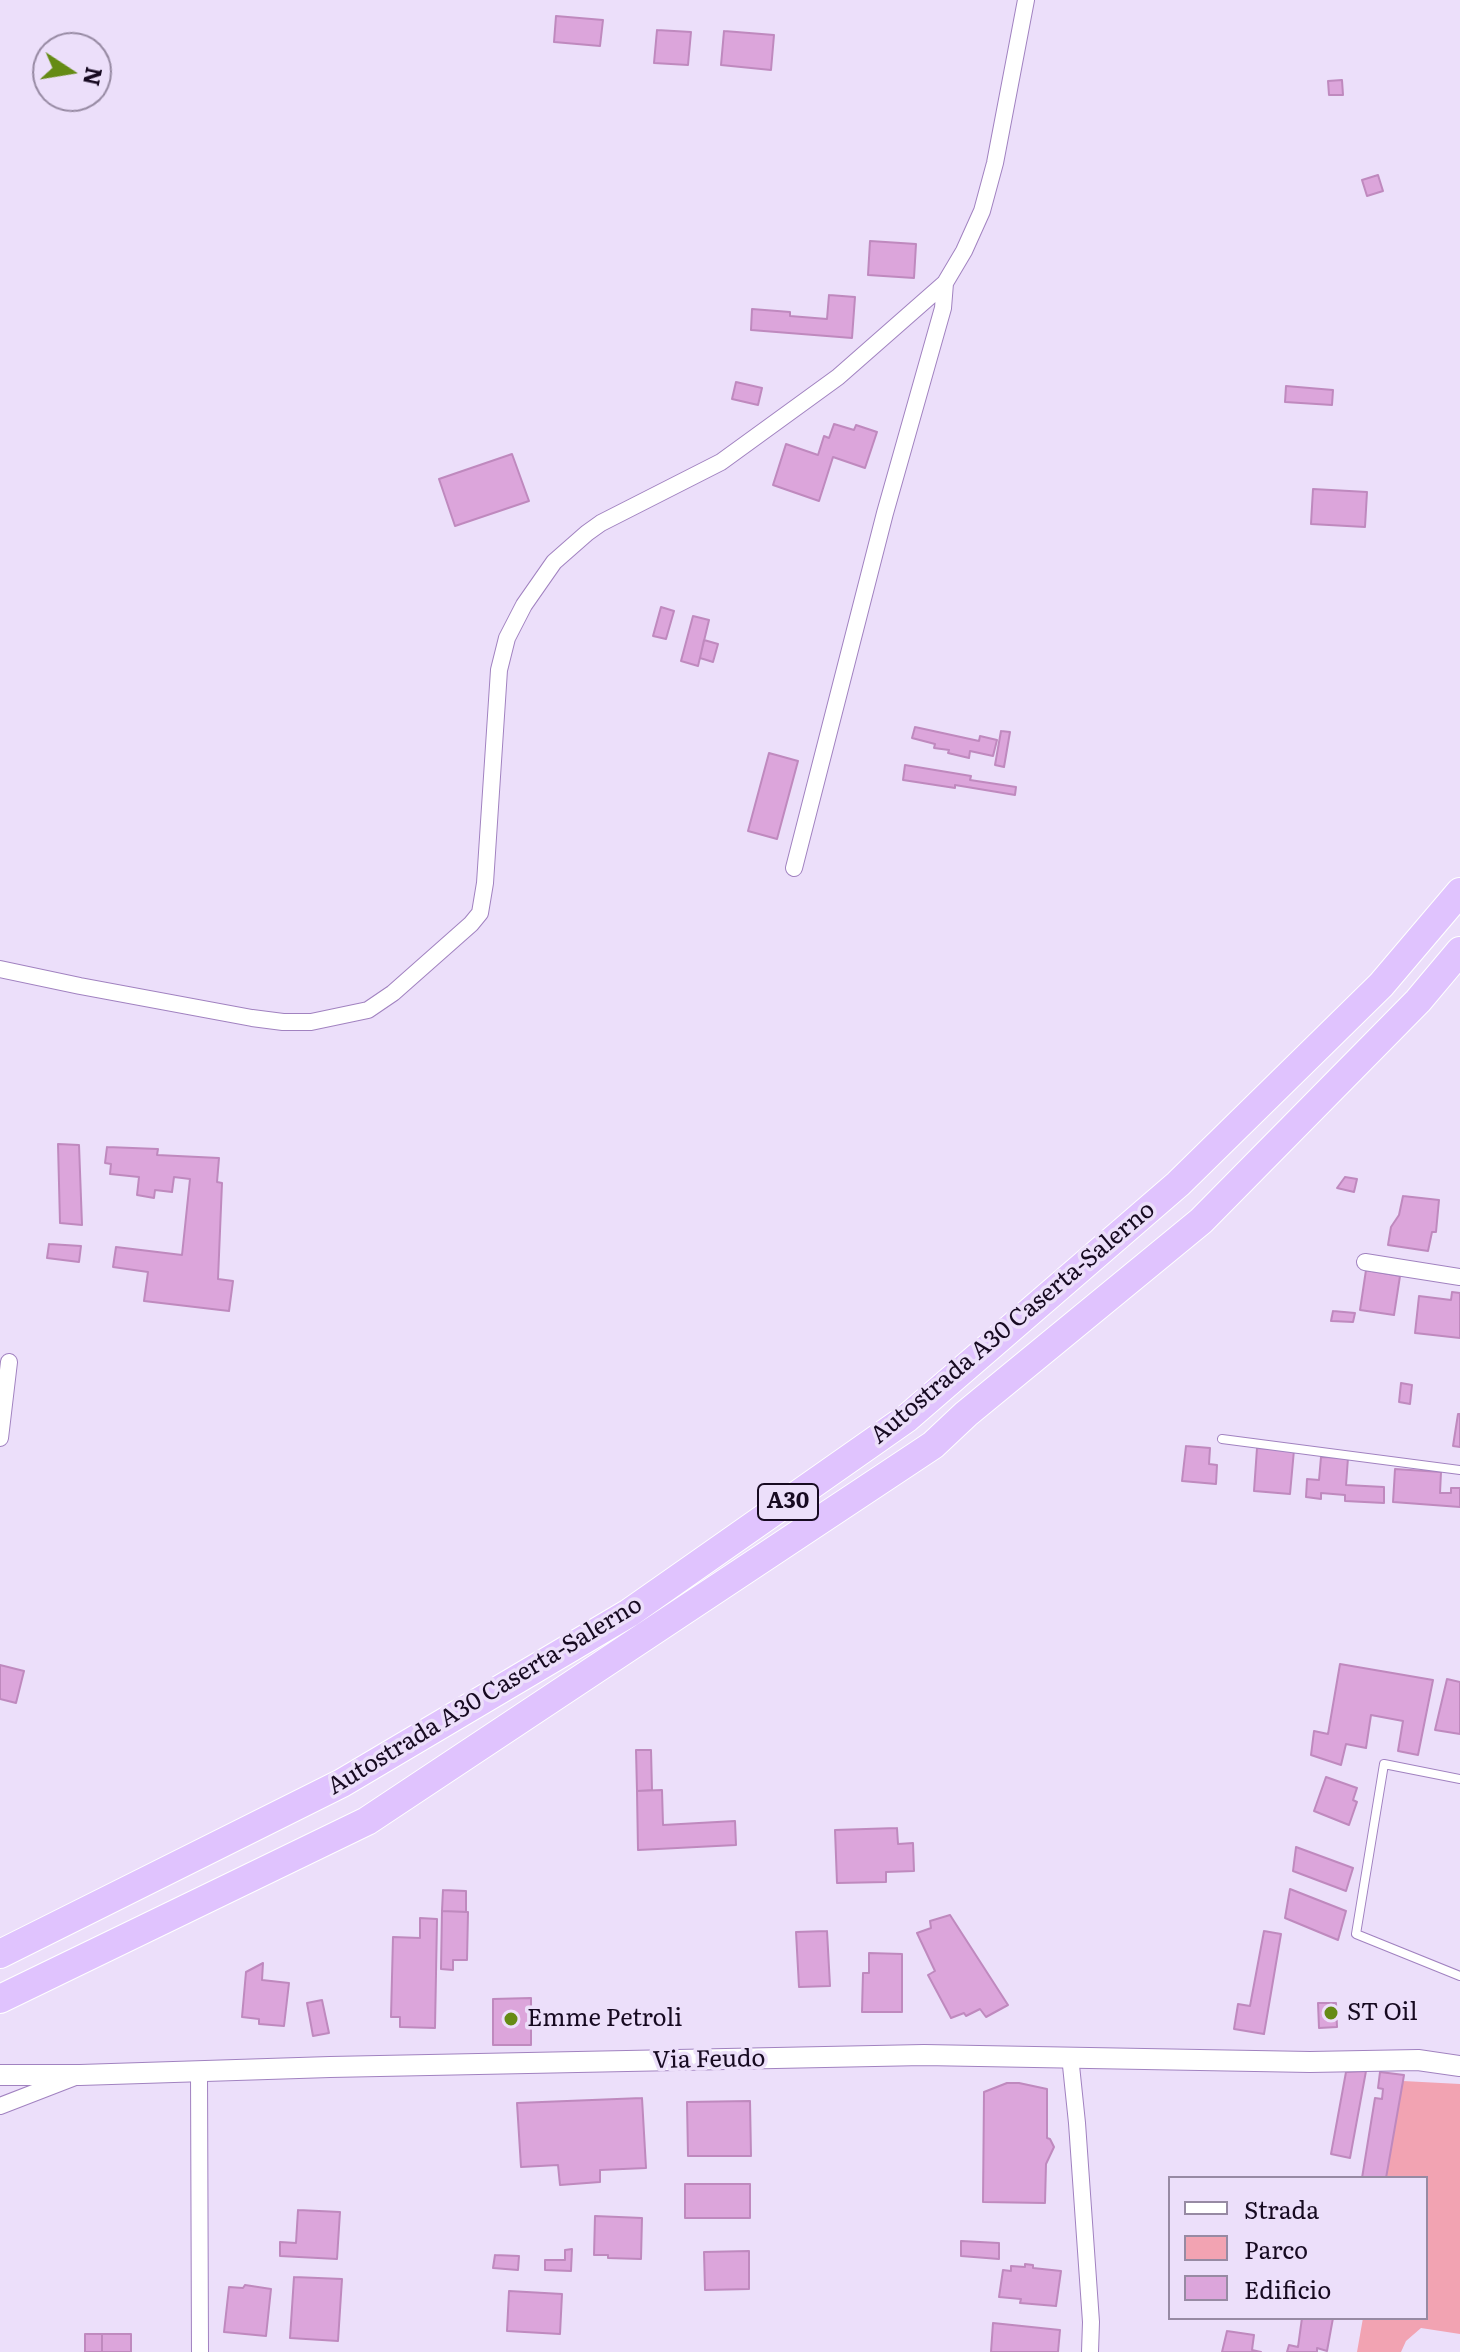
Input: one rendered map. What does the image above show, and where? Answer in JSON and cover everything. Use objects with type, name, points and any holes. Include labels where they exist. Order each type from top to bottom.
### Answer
[{"type":"highway","name":"Autostrada A30 Caserta-Salerno","points":[[0,1954],[342,1783],[629,1613],[907,1418],[1178,1184],[1381,985],[1460,892]]},
{"type":"highway","name":"Autostrada A30 Caserta-Salerno","points":[[0,1999],[367,1821],[933,1445],[966,1414],[1201,1221],[1418,1001],[1460,951]]},
{"type":"street","points":[[0,969],[283,1022],[311,1022],[368,1010],[393,993],[471,924],[480,913],[485,883],[499,670],[507,638],[524,605],[554,562],[601,523],[721,462],[838,377],[945,283],[982,211],[995,163],[1026,0]]},
{"type":"street","points":[[794,868],[885,513],[943,308],[945,283]]},
{"type":"street","points":[[1365,1262],[1460,1277]]},
{"type":"street","points":[[0,1438],[9,1362]]},
{"type":"street","name":"Via Feudo","points":[[1418,2060],[1460,2050]]},
{"type":"street","name":"Via Feudo","points":[[0,2075],[909,2056],[1070,2056],[1310,2062],[1418,2060],[1460,2066]]},
{"type":"street","points":[[1070,2056],[1091,2322],[1090,2352]]},
{"type":"street","points":[[199,2072],[200,2352]]},
{"type":"street","points":[[0,2106],[80,2075]]},
{"type":"lane","points":[[1222,1439],[1460,1470]]},
{"type":"lane","points":[[1460,1779],[1384,1764],[1356,1934],[1460,1976]]},
{"type":"green space","points":[[1403,2081],[1460,2084],[1460,2334],[1421,2328],[1406,2341],[1401,2352],[1357,2352],[1363,2320],[1428,2320],[1428,2176],[1386,2176]]},
{"type":"building","points":[[556,16],[603,20],[600,46],[554,42]]},
{"type":"building","points":[[657,30],[691,32],[688,65],[654,63]]},
{"type":"building","points":[[724,31],[774,35],[771,70],[721,65]]},
{"type":"building","points":[[1342,80],[1343,95],[1329,95],[1328,81]]},
{"type":"building","points":[[1378,175],[1383,191],[1367,196],[1362,180]]},
{"type":"building","points":[[870,241],[916,244],[914,278],[868,275]]},
{"type":"building","points":[[829,295],[855,297],[852,338],[751,330],[752,309],[827,319]]},
{"type":"building","points":[[736,382],[762,388],[758,405],[732,399]]},
{"type":"building","points":[[1286,386],[1333,390],[1332,405],[1285,402]]},
{"type":"building","points":[[834,424],[854,430],[856,425],[877,432],[865,468],[833,457],[819,501],[773,485],[786,444],[818,455],[824,436],[829,438]]},
{"type":"building","points":[[512,454],[529,501],[455,526],[439,479]]},
{"type":"building","points":[[1313,489],[1367,492],[1365,527],[1311,524]]},
{"type":"building","points":[[661,607],[674,611],[666,639],[653,636]]},
{"type":"building","points":[[693,616],[709,620],[698,666],[681,661]]},
{"type":"building","points":[[704,640],[718,644],[713,662],[700,658]]},
{"type":"building","points":[[915,727],[979,741],[980,736],[997,740],[993,756],[970,751],[969,758],[934,748],[935,744],[912,738]]},
{"type":"building","points":[[1001,731],[1010,732],[1004,767],[995,765]]},
{"type":"building","points":[[769,753],[798,761],[777,839],[748,831]]},
{"type":"building","points":[[905,765],[1016,787],[1015,795],[903,780]]},
{"type":"building","points":[[58,1144],[79,1145],[82,1225],[60,1223]]},
{"type":"building","points":[[107,1147],[158,1149],[157,1155],[219,1158],[217,1182],[222,1183],[218,1279],[233,1281],[229,1311],[144,1301],[148,1272],[113,1267],[116,1247],[182,1255],[190,1179],[174,1177],[172,1192],[155,1190],[154,1198],[137,1195],[139,1177],[110,1174],[111,1164],[105,1163]]},
{"type":"building","points":[[1345,1177],[1357,1179],[1354,1192],[1337,1188]]},
{"type":"building","points":[[1403,1196],[1439,1200],[1436,1232],[1432,1232],[1428,1251],[1388,1245],[1391,1227],[1399,1215]]},
{"type":"building","points":[[49,1244],[81,1246],[79,1262],[47,1258]]},
{"type":"building","points":[[1366,1270],[1400,1276],[1394,1315],[1360,1310]]},
{"type":"building","points":[[1452,1292],[1460,1293],[1460,1338],[1415,1333],[1419,1296],[1451,1300]]},
{"type":"building","points":[[1333,1311],[1355,1313],[1353,1322],[1331,1321]]},
{"type":"building","points":[[1401,1383],[1412,1385],[1410,1404],[1399,1402]]},
{"type":"building","points":[[1460,1414],[1460,1447],[1453,1446]]},
{"type":"building","points":[[1186,1446],[1210,1448],[1209,1464],[1217,1465],[1216,1484],[1182,1481]]},
{"type":"building","points":[[1257,1448],[1294,1450],[1290,1494],[1254,1491]]},
{"type":"building","points":[[1321,1457],[1348,1458],[1346,1485],[1384,1487],[1384,1503],[1345,1501],[1345,1495],[1321,1493],[1321,1499],[1306,1497],[1307,1479],[1319,1480]]},
{"type":"building","points":[[1395,1469],[1441,1472],[1440,1493],[1451,1493],[1451,1488],[1460,1488],[1460,1507],[1393,1502]]},
{"type":"building","points":[[1340,1664],[1433,1680],[1418,1755],[1398,1751],[1403,1721],[1371,1715],[1366,1748],[1346,1744],[1341,1765],[1311,1755],[1314,1731],[1328,1734]]},
{"type":"building","points":[[0,1665],[24,1671],[16,1703],[0,1699]]},
{"type":"building","points":[[1447,1679],[1460,1682],[1460,1734],[1435,1730]]},
{"type":"building","points":[[636,1750],[651,1750],[652,1790],[637,1791]]},
{"type":"building","points":[[1326,1777],[1357,1788],[1353,1800],[1357,1802],[1349,1825],[1314,1811]]},
{"type":"building","points":[[662,1790],[663,1825],[735,1821],[736,1845],[638,1850],[637,1791]]},
{"type":"building","points":[[897,1828],[898,1844],[913,1843],[914,1871],[886,1872],[886,1882],[837,1883],[835,1830]]},
{"type":"building","points":[[1296,1847],[1353,1868],[1346,1891],[1293,1871]]},
{"type":"building","points":[[1290,1889],[1346,1911],[1338,1940],[1285,1918]]},
{"type":"building","points":[[443,1890],[466,1891],[466,1912],[442,1911]]},
{"type":"building","points":[[442,1911],[468,1912],[467,1960],[453,1960],[453,1970],[441,1969]]},
{"type":"building","points":[[950,1915],[1008,2005],[986,2017],[980,2009],[966,2016],[964,2013],[951,2018],[928,1975],[935,1971],[917,1933],[931,1928],[930,1921]]},
{"type":"building","points":[[420,1918],[437,1919],[435,2028],[400,2027],[400,2017],[391,2017],[393,1937],[420,1938]]},
{"type":"building","points":[[827,1931],[830,1986],[799,1987],[796,1932]]},
{"type":"building","points":[[1264,1931],[1281,1934],[1264,2034],[1234,2029],[1238,2004],[1250,2006]]},
{"type":"building","points":[[869,1953],[902,1954],[902,2012],[862,2012],[863,1973],[869,1973]]},
{"type":"building","points":[[263,1963],[262,1980],[289,1983],[284,2026],[259,2024],[259,2019],[242,2017],[246,1972]]},
{"type":"building","points":[[531,1998],[531,2045],[493,2045],[493,1999]]},
{"type":"building","points":[[322,2000],[329,2033],[313,2036],[307,2003]]},
{"type":"building","points":[[1318,2003],[1336,2003],[1337,2027],[1319,2028]]},
{"type":"building","points":[[1366,2071],[1350,2158],[1331,2154],[1346,2072]]},
{"type":"building","points":[[1380,2072],[1404,2075],[1386,2176],[1362,2176],[1375,2098],[1382,2099],[1383,2089],[1378,2088]]},
{"type":"building","points":[[1007,2083],[1047,2089],[1047,2138],[1054,2147],[1046,2164],[1045,2203],[983,2202],[984,2092]]},
{"type":"building","points":[[642,2098],[646,2168],[600,2170],[600,2182],[560,2185],[558,2165],[521,2167],[517,2103]]},
{"type":"building","points":[[750,2101],[751,2156],[688,2156],[687,2102]]},
{"type":"building","points":[[685,2184],[750,2184],[750,2218],[685,2218]]},
{"type":"building","points":[[298,2210],[340,2212],[337,2259],[280,2256],[280,2242],[296,2243]]},
{"type":"building","points":[[595,2216],[642,2218],[641,2259],[594,2255]]},
{"type":"building","points":[[961,2241],[999,2243],[999,2259],[961,2256]]},
{"type":"building","points":[[572,2249],[571,2271],[545,2270],[545,2260],[565,2260],[565,2250]]},
{"type":"building","points":[[749,2251],[749,2289],[705,2290],[704,2252]]},
{"type":"building","points":[[495,2255],[519,2256],[518,2270],[493,2268]]},
{"type":"building","points":[[1025,2264],[1061,2271],[1056,2306],[1020,2303],[1021,2299],[999,2297],[1003,2270],[1011,2271],[1011,2266],[1025,2267]]},
{"type":"building","points":[[294,2277],[342,2279],[338,2341],[290,2338]]},
{"type":"building","points":[[245,2285],[271,2289],[266,2336],[224,2332],[229,2287],[243,2288]]},
{"type":"building","points":[[509,2291],[562,2294],[560,2334],[507,2331]]},
{"type":"building","points":[[1302,2320],[1333,2320],[1327,2351],[1317,2348],[1317,2352],[1287,2352],[1289,2345],[1298,2347]]},
{"type":"building","points":[[993,2323],[1060,2330],[1058,2352],[991,2352]]},
{"type":"building","points":[[1227,2331],[1254,2335],[1252,2350],[1261,2352],[1222,2352]]},
{"type":"building","points":[[85,2334],[102,2334],[102,2352],[85,2352]]},
{"type":"building","points":[[102,2334],[131,2334],[131,2352],[102,2352]]},
{"type":"place","name":"ST Oil","points":[[1331,2013]]},
{"type":"place","name":"Emme Petroli","points":[[511,2019]]}]
